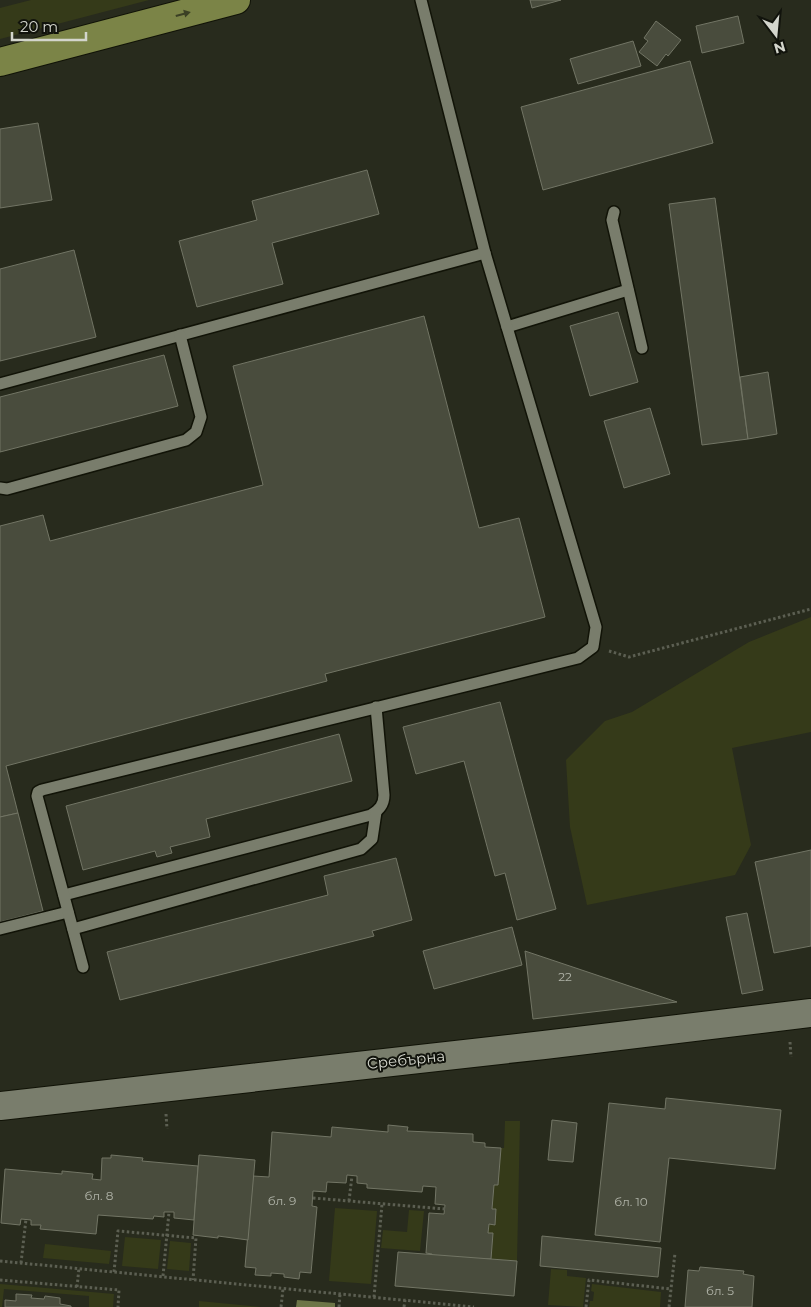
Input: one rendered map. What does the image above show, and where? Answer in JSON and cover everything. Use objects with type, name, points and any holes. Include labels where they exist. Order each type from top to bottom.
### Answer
[{"type":"main road","points":[[0,62],[236,0]]},
{"type":"street","name":"Сребърна","points":[[0,1106],[811,1013]]},
{"type":"lane","points":[[83,967],[37,796],[38,792],[578,658],[594,647],[596,627],[486,253],[421,0]]},
{"type":"lane","points":[[614,212],[612,220],[642,348]]},
{"type":"lane","points":[[0,384],[486,253]]},
{"type":"lane","points":[[507,327],[628,290]]},
{"type":"lane","points":[[0,488],[7,489],[186,440],[196,432],[201,417],[180,335]]},
{"type":"lane","points":[[64,895],[371,815],[376,812],[381,807],[384,795],[376,707]]},
{"type":"lane","points":[[73,929],[361,849],[372,839],[376,812]]},
{"type":"lane","points":[[0,929],[68,912]]},
{"type":"path","points":[[594,647],[629,657],[811,609]]},
{"type":"path","points":[[166,1114],[166,1128]]},
{"type":"path","points":[[349,1201],[352,1176]]},
{"type":"path","points":[[313,1198],[445,1209]]},
{"type":"path","points":[[374,1297],[382,1204]]},
{"type":"path","points":[[162,1277],[169,1212]]},
{"type":"path","points":[[21,1263],[26,1219]]},
{"type":"path","points":[[114,1272],[118,1231],[167,1235],[196,1238],[192,1280]]},
{"type":"path","points":[[669,1307],[675,1252]]},
{"type":"path","points":[[0,1261],[474,1307]]},
{"type":"path","points":[[78,1287],[79,1268]]},
{"type":"path","points":[[0,1280],[119,1290],[118,1307]]},
{"type":"path","points":[[585,1305],[589,1280],[671,1289]]},
{"type":"path","points":[[281,1307],[283,1289]]},
{"type":"path","points":[[339,1307],[340,1294]]},
{"type":"path","points":[[404,1307],[405,1300]]},
{"type":"shaded area","points":[[31,0],[149,0],[0,39],[0,8]]},
{"type":"shaded area","points":[[811,617],[811,732],[732,748],[751,845],[735,875],[587,905],[570,827],[566,760],[605,721],[632,712],[749,642]]},
{"type":"shaded area","points":[[505,1121],[520,1121],[517,1261],[491,1259],[493,1234],[488,1233],[489,1224],[494,1225],[496,1209],[492,1209],[494,1185],[501,1148],[504,1148]]},
{"type":"shaded area","points":[[335,1208],[377,1211],[371,1284],[329,1281]]},
{"type":"shaded area","points":[[409,1210],[424,1211],[420,1251],[381,1248],[383,1230],[407,1232]]},
{"type":"shaded area","points":[[125,1237],[161,1240],[158,1269],[122,1266]]},
{"type":"shaded area","points":[[170,1241],[191,1243],[189,1271],[167,1269]]},
{"type":"shaded area","points":[[45,1244],[111,1251],[109,1264],[43,1258]]},
{"type":"shaded area","points":[[551,1269],[567,1270],[567,1276],[586,1278],[583,1307],[548,1305]]},
{"type":"shaded area","points":[[0,1284],[114,1294],[113,1307],[89,1307],[89,1296],[4,1289],[2,1307],[0,1307]]},
{"type":"shaded area","points":[[592,1284],[661,1292],[660,1307],[589,1307],[590,1301],[593,1301],[594,1292],[591,1291]]},
{"type":"shaded area","points":[[297,1300],[335,1303],[335,1307],[296,1307]]},
{"type":"shaded area","points":[[199,1301],[261,1307],[199,1307]]},
{"type":"building","points":[[530,0],[561,0],[532,8]]},
{"type":"building","points":[[738,16],[744,43],[702,53],[696,26]]},
{"type":"building","points":[[656,21],[681,40],[668,56],[666,54],[657,66],[639,52],[648,41],[644,38]]},
{"type":"building","points":[[633,41],[641,66],[578,84],[570,59]]},
{"type":"building","points":[[690,61],[713,143],[543,190],[521,107]]},
{"type":"building","points":[[38,123],[52,200],[0,208],[0,129]]},
{"type":"building","points":[[367,170],[379,214],[272,243],[283,284],[197,307],[179,241],[257,220],[252,201]]},
{"type":"building","points":[[715,198],[748,439],[702,445],[669,204]]},
{"type":"building","points":[[74,250],[96,337],[0,361],[0,269]]},
{"type":"building","points":[[618,312],[638,382],[590,396],[570,326]]},
{"type":"building","points":[[424,316],[479,528],[519,518],[545,617],[325,674],[327,681],[6,766],[18,813],[0,817],[0,526],[43,515],[50,541],[263,485],[233,366]]},
{"type":"building","points":[[164,355],[178,406],[0,452],[0,397]]},
{"type":"building","points":[[768,372],[777,434],[748,439],[740,377]]},
{"type":"building","points":[[650,408],[670,474],[624,488],[604,421]]},
{"type":"building","points":[[500,702],[556,909],[517,920],[505,873],[495,876],[464,761],[416,774],[403,727]]},
{"type":"building","points":[[339,734],[352,781],[206,819],[210,837],[170,847],[172,853],[157,857],[155,851],[83,870],[66,806]]},
{"type":"building","points":[[18,813],[43,911],[0,922],[0,817]]},
{"type":"building","points":[[811,850],[811,946],[774,953],[755,862]]},
{"type":"building","points":[[396,858],[412,920],[372,931],[374,936],[120,1000],[107,952],[328,895],[324,876]]},
{"type":"building","points":[[747,913],[763,990],[742,994],[726,917]]},
{"type":"building","points":[[512,927],[522,965],[434,989],[423,951]]},
{"type":"building","points":[[525,951],[677,1002],[533,1019]]},
{"type":"building","points":[[666,1098],[781,1110],[775,1169],[669,1158],[660,1242],[595,1235],[609,1103],[665,1109]]},
{"type":"building","points":[[552,1120],[577,1123],[573,1162],[548,1160]]},
{"type":"building","points":[[388,1125],[408,1127],[407,1131],[473,1134],[473,1142],[485,1143],[485,1147],[501,1148],[498,1185],[494,1185],[492,1209],[496,1209],[495,1225],[489,1224],[488,1233],[493,1233],[491,1259],[486,1259],[485,1273],[430,1269],[432,1254],[426,1253],[429,1213],[444,1214],[445,1205],[435,1204],[436,1187],[423,1186],[422,1192],[367,1188],[367,1184],[357,1183],[357,1176],[347,1175],[346,1183],[327,1182],[326,1192],[313,1191],[312,1206],[317,1207],[311,1273],[300,1272],[299,1279],[284,1277],[284,1274],[271,1273],[271,1276],[255,1275],[256,1268],[245,1267],[253,1176],[269,1177],[272,1132],[331,1137],[332,1127],[388,1132]]},
{"type":"building","points":[[111,1155],[143,1158],[142,1161],[198,1166],[194,1220],[174,1218],[174,1212],[164,1212],[164,1217],[154,1216],[153,1219],[98,1215],[96,1234],[40,1229],[41,1225],[31,1225],[31,1220],[21,1219],[20,1225],[1,1223],[5,1169],[62,1174],[62,1171],[93,1174],[92,1179],[101,1180],[102,1158],[111,1158]]},
{"type":"building","points":[[199,1155],[255,1160],[248,1240],[193,1235]]},
{"type":"building","points":[[542,1236],[661,1248],[658,1277],[540,1266]]},
{"type":"building","points":[[398,1252],[517,1261],[514,1296],[395,1286]]},
{"type":"building","points":[[700,1267],[744,1271],[743,1274],[754,1276],[752,1307],[685,1307],[688,1270],[699,1271]]},
{"type":"building","points":[[16,1294],[32,1295],[31,1298],[44,1299],[45,1296],[60,1298],[60,1304],[71,1307],[5,1307],[5,1300],[16,1301]]}]
